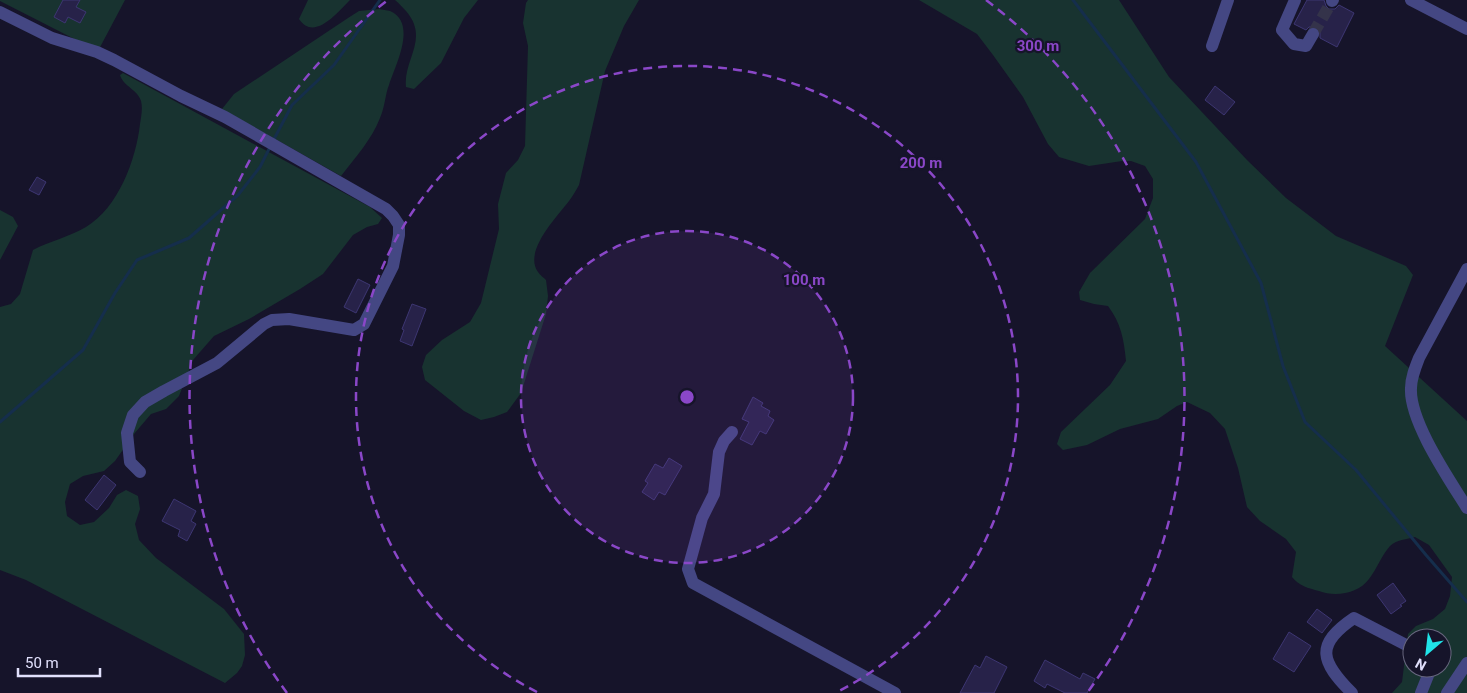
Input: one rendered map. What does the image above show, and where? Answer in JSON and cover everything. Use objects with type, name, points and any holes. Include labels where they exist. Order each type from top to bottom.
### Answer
[{"type":"street","points":[[1212,46],[1228,0]]},
{"type":"street","points":[[1295,0],[1282,30],[1294,44],[1306,46],[1313,34]]},
{"type":"street","points":[[1411,0],[1467,29]]},
{"type":"street","points":[[0,12],[52,38],[114,60],[225,117],[386,209],[398,225],[399,235],[393,266],[364,324],[354,330],[289,320],[272,320],[264,324],[217,363],[164,390],[145,402],[133,415],[127,433],[130,462],[140,472]]},
{"type":"street","points":[[1467,268],[1419,358],[1411,388],[1414,410],[1422,432],[1467,508]]},
{"type":"street","points":[[732,432],[724,441],[719,452],[714,494],[702,518],[688,570],[693,583],[895,693]]},
{"type":"street","points":[[1352,693],[1338,679],[1326,659],[1326,646],[1341,626],[1354,618],[1402,643]]},
{"type":"street","points":[[1447,693],[1467,663]]},
{"type":"street","points":[[1421,693],[1427,678]]},
{"type":"green space","points":[[0,0],[125,0],[98,51]]},
{"type":"green space","points":[[308,0],[350,0],[326,23],[312,27],[305,25],[299,19]]},
{"type":"green space","points":[[395,0],[478,0],[464,18],[441,63],[414,89],[406,87],[406,77],[416,40],[416,31],[413,21]]},
{"type":"green space","points":[[528,0],[639,0],[624,26],[605,71],[579,185],[543,235],[535,254],[535,264],[538,272],[546,280],[548,296],[546,314],[521,393],[507,412],[481,420],[464,411],[425,380],[422,367],[426,355],[442,340],[470,322],[481,303],[499,229],[498,204],[506,173],[518,160],[525,146],[528,46],[523,23]]},
{"type":"green space","points":[[919,0],[1119,0],[1169,77],[1247,160],[1286,198],[1336,236],[1406,266],[1413,275],[1385,346],[1467,421],[1467,693],[1392,693],[1402,682],[1402,678],[1452,678],[1452,628],[1414,628],[1433,619],[1445,609],[1450,596],[1452,577],[1429,545],[1415,537],[1395,542],[1384,554],[1369,579],[1353,591],[1332,594],[1301,585],[1292,577],[1296,552],[1286,539],[1260,521],[1247,507],[1238,468],[1225,429],[1210,413],[1187,402],[1177,406],[1158,419],[1120,429],[1087,445],[1063,450],[1057,444],[1061,432],[1110,385],[1126,361],[1121,332],[1108,306],[1080,300],[1079,292],[1090,273],[1145,219],[1153,198],[1153,179],[1145,166],[1131,161],[1089,166],[1059,157],[1048,144],[1023,97],[977,34]]},
{"type":"green space","points":[[379,9],[390,11],[398,17],[404,35],[402,45],[377,126],[341,176],[222,109],[234,94],[348,18],[359,11]]},
{"type":"green space","points":[[123,73],[370,207],[382,218],[378,224],[367,227],[353,235],[323,274],[249,319],[214,336],[193,360],[179,396],[166,409],[151,414],[115,461],[104,471],[83,476],[70,484],[65,502],[67,516],[80,525],[94,522],[109,508],[117,495],[126,490],[138,496],[140,509],[135,524],[139,540],[156,558],[224,609],[244,634],[245,655],[242,666],[225,683],[26,580],[0,570],[0,307],[11,304],[20,294],[33,250],[80,230],[97,219],[116,196],[124,182],[138,138],[142,107],[137,94],[122,79],[120,75]]},
{"type":"green space","points":[[0,210],[13,217],[18,226],[0,260]]},
{"type":"building","points":[[63,0],[80,0],[76,7],[86,12],[80,23],[68,17],[65,23],[54,17]]},
{"type":"building","points":[[1307,0],[1324,0],[1329,9],[1335,9],[1339,5],[1354,13],[1337,47],[1320,38],[1320,30],[1317,27],[1309,27],[1306,30],[1294,24]]},
{"type":"building","points":[[1215,86],[1235,102],[1224,115],[1205,100]]},
{"type":"building","points":[[37,177],[46,182],[39,195],[29,190]]},
{"type":"building","points":[[358,279],[370,285],[356,313],[344,307]]},
{"type":"building","points":[[412,304],[426,309],[412,346],[400,341],[404,330],[402,329]]},
{"type":"building","points":[[753,397],[763,403],[761,406],[770,411],[768,416],[774,420],[766,434],[760,431],[752,445],[740,439],[749,422],[742,419]]},
{"type":"building","points":[[669,458],[682,466],[665,495],[659,492],[654,500],[642,492],[648,483],[645,481],[655,464],[663,468]]},
{"type":"building","points":[[104,475],[116,485],[97,510],[85,500]]},
{"type":"building","points":[[174,499],[196,511],[191,521],[196,524],[187,541],[178,536],[180,530],[162,521]]},
{"type":"building","points":[[1393,583],[1406,601],[1391,614],[1377,595]]},
{"type":"building","points":[[1317,609],[1332,620],[1322,633],[1307,622]]},
{"type":"building","points":[[1289,632],[1311,646],[1294,672],[1273,659]]},
{"type":"building","points":[[986,656],[1007,667],[994,693],[960,693],[975,665],[980,668]]},
{"type":"building","points":[[1045,660],[1080,679],[1083,673],[1095,679],[1087,693],[1065,693],[1047,684],[1045,688],[1034,681]]},
{"type":"waterway","points":[[273,141],[292,105],[334,65],[380,0]]},
{"type":"waterway","points":[[1073,0],[1196,162],[1261,283],[1283,366],[1305,422],[1356,470],[1467,602]]},
{"type":"waterway","points":[[0,422],[83,350],[115,293],[137,260],[189,238],[238,195],[260,167],[270,147]]},
{"type":"tunnel","points":[[1313,34],[1332,1]]}]
